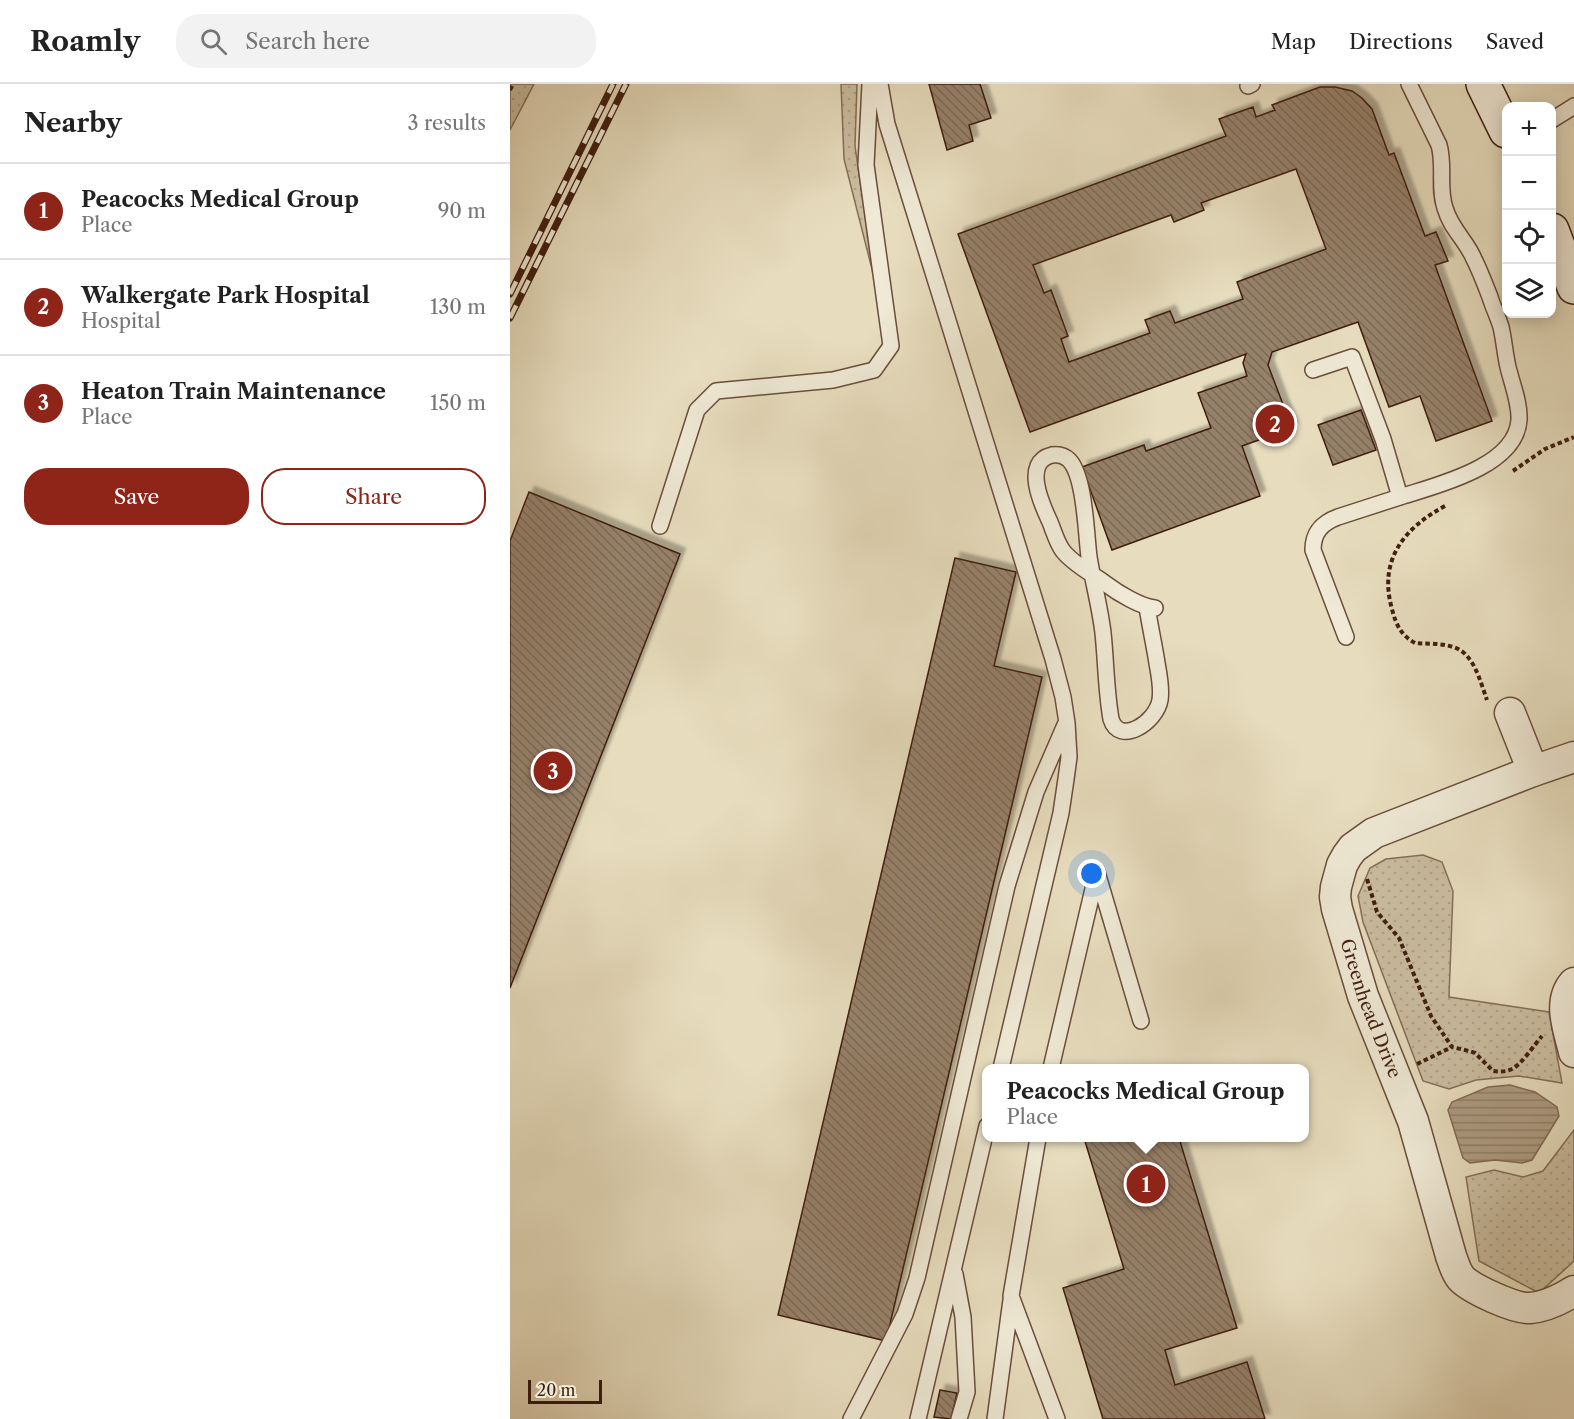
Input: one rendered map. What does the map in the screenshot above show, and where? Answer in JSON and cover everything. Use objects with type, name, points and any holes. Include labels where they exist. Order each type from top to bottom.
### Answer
[{"type":"street","points":[[1483,84],[1502,123]]},
{"type":"street","points":[[1556,242],[1574,287]]},
{"type":"street","points":[[1510,713],[1533,771]]},
{"type":"street","name":"Greenhead Drive","points":[[1574,757],[1374,833],[1353,848],[1347,856],[1338,875],[1335,897],[1363,996],[1413,1121],[1451,1256],[1460,1277],[1474,1288],[1523,1308],[1547,1305],[1574,1291]]},
{"type":"street","points":[[1570,995],[1566,1021],[1574,1052]]},
{"type":"lane","points":[[660,526],[697,410],[716,391],[832,380],[874,370],[891,346],[866,165],[870,84]]},
{"type":"lane","points":[[880,84],[886,124],[1053,659],[1067,723],[1069,757],[1061,813],[1001,1064]]},
{"type":"lane","points":[[1346,637],[1314,550],[1315,534],[1321,526],[1328,521],[1466,475],[1501,453],[1510,443],[1519,421],[1500,324],[1474,257],[1449,219],[1442,197],[1441,155],[1409,84]]},
{"type":"lane","points":[[1556,117],[1574,106]]},
{"type":"lane","points":[[1313,370],[1352,357],[1383,439],[1400,497]]},
{"type":"lane","points":[[1092,574],[1064,552],[1047,517],[1036,478],[1040,463],[1048,457],[1064,456],[1072,464],[1082,494],[1092,574],[1103,632],[1112,724],[1122,730],[1137,729],[1144,726],[1155,714],[1160,700],[1160,680],[1151,607],[1112,588],[1092,574]]},
{"type":"lane","points":[[851,1419],[908,1305],[1007,886],[1036,792],[1067,723]]},
{"type":"lane","points":[[1052,1064],[1097,872],[1142,1021]]},
{"type":"lane","points":[[918,1419],[983,1142]]},
{"type":"lane","points":[[995,1419],[1011,1296],[1037,1142]]},
{"type":"lane","points":[[954,1265],[963,1317],[967,1392],[959,1419]]},
{"type":"lane","points":[[1011,1296],[1058,1419]]},
{"type":"path","points":[[510,90],[513,84]]},
{"type":"path","points":[[1508,475],[1545,449],[1574,437]]},
{"type":"path","points":[[1446,506],[1418,523],[1398,547],[1391,562],[1387,587],[1394,616],[1404,635],[1415,643],[1454,647],[1466,654],[1475,668],[1488,702],[1494,709],[1510,713]]},
{"type":"path","points":[[1347,856],[1368,881],[1377,912],[1399,938],[1431,1017],[1452,1047]]},
{"type":"path","points":[[1396,1075],[1452,1047],[1475,1053],[1493,1071],[1502,1072],[1512,1069],[1518,1065],[1570,995]]},
{"type":"shaded area","points":[[510,84],[534,84],[510,130]]},
{"type":"shaded area","points":[[841,84],[857,84],[855,146],[874,277],[844,159]]},
{"type":"shaded area","points":[[1423,855],[1442,862],[1453,891],[1449,997],[1549,1012],[1562,1083],[1519,1076],[1476,1080],[1449,1089],[1423,1081],[1363,922],[1358,896],[1370,868],[1386,859]]},
{"type":"shaded area","points":[[1510,1085],[1535,1092],[1557,1107],[1559,1116],[1532,1160],[1522,1163],[1495,1160],[1470,1163],[1463,1158],[1448,1110],[1452,1102],[1488,1087]]},
{"type":"shaded area","points":[[1574,1130],[1574,1261],[1539,1293],[1479,1261],[1466,1177],[1494,1170],[1523,1177],[1543,1171]]},
{"type":"building","points":[[929,84],[980,84],[991,118],[969,125],[973,141],[947,150]]},
{"type":"building","points":[[1320,87],[1335,87],[1352,91],[1372,109],[1389,155],[1394,153],[1425,236],[1436,232],[1448,261],[1435,265],[1492,421],[1436,441],[1420,396],[1389,407],[1358,322],[1272,352],[1268,365],[1292,428],[1242,446],[1260,496],[1112,550],[1082,467],[1144,445],[1146,451],[1211,428],[1198,393],[1247,376],[1243,363],[1246,354],[1030,432],[958,234],[1226,136],[1219,119],[1253,107],[1256,117],[1275,110],[1272,105]],"holes":[[[1296,169],[1326,249],[1237,282],[1243,299],[1175,323],[1170,311],[1145,320],[1150,333],[1069,362],[1061,339],[1068,336],[1051,290],[1044,293],[1033,265],[1171,215],[1174,222],[1204,210],[1201,203]]]},
{"type":"building","points":[[1361,410],[1376,450],[1333,465],[1318,425]]},
{"type":"building","points":[[529,492],[680,554],[510,988],[510,541]]},
{"type":"building","points":[[955,558],[1016,572],[994,666],[1042,677],[886,1341],[778,1315]]},
{"type":"building","points":[[1085,1142],[1180,1142],[1237,1328],[1165,1350],[1175,1385],[1247,1362],[1265,1419],[1103,1419],[1063,1288],[1124,1269]]},
{"type":"building","points":[[940,1390],[957,1393],[951,1419],[934,1417]]},
{"type":"railway","points":[[510,294],[613,84]]},
{"type":"railway","points":[[510,318],[626,84]]},
{"type":"place","name":"Walkergate Park Hospital","points":[[1275,424]]},
{"type":"place","name":"Heaton Train Maintenance","points":[[553,771]]},
{"type":"place","name":"Peacocks Medical Group","points":[[1146,1184]]}]
